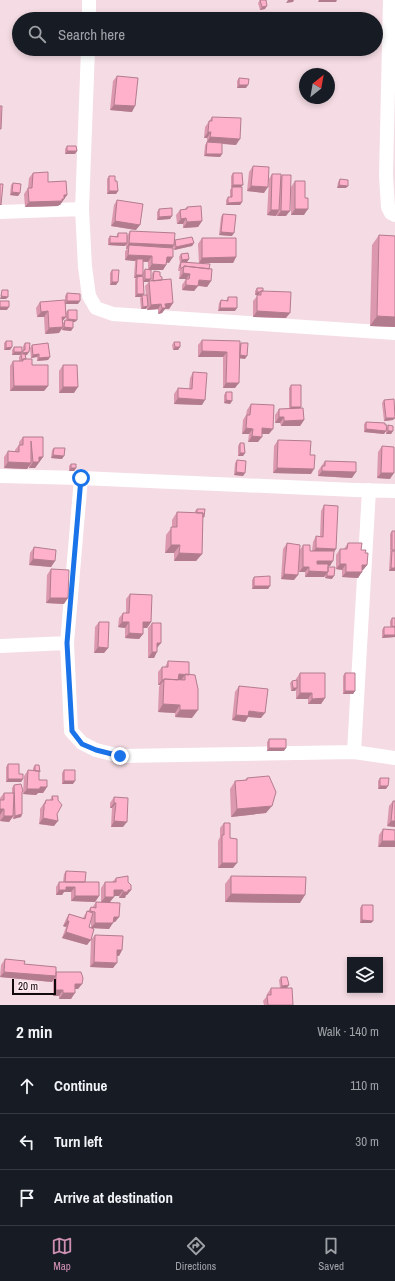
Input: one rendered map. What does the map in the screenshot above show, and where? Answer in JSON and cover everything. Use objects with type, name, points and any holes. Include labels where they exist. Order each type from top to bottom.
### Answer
[{"type":"street","points":[[89,0],[89,12]]},
{"type":"street","points":[[390,0],[386,176],[388,207],[395,215]]},
{"type":"street","points":[[88,56],[82,209],[85,267],[89,296],[96,308],[113,314],[395,333]]},
{"type":"street","points":[[0,212],[82,209]]},
{"type":"street","points":[[0,476],[395,491]]},
{"type":"street","points":[[81,478],[67,643],[72,731],[82,744],[96,750],[120,756],[354,752],[395,758]]},
{"type":"street","points":[[354,752],[369,490]]},
{"type":"street","points":[[0,646],[67,643]]},
{"type":"building","points":[[260,0],[266,0],[267,6],[262,7]]},
{"type":"building","points":[[117,76],[138,78],[135,106],[114,105]]},
{"type":"building","points":[[239,78],[249,79],[248,85],[239,85]]},
{"type":"building","points":[[0,106],[2,106],[1,129],[0,129]]},
{"type":"building","points":[[212,117],[241,118],[240,139],[210,137],[211,132],[208,132],[209,121],[212,121]]},
{"type":"building","points":[[207,142],[222,143],[222,154],[206,154]]},
{"type":"building","points":[[67,146],[76,146],[77,151],[67,151]]},
{"type":"building","points":[[253,166],[269,167],[268,187],[251,186]]},
{"type":"building","points":[[48,172],[48,182],[66,181],[67,195],[64,195],[64,199],[62,199],[62,201],[29,202],[28,188],[32,188],[33,173]]},
{"type":"building","points":[[233,173],[242,173],[243,185],[233,185]]},
{"type":"building","points":[[272,174],[281,174],[279,210],[271,210]]},
{"type":"building","points":[[282,175],[291,175],[290,211],[281,211]]},
{"type":"building","points":[[109,176],[115,176],[118,191],[109,191]]},
{"type":"building","points":[[340,179],[348,180],[348,186],[339,185]]},
{"type":"building","points":[[295,181],[305,181],[305,198],[308,198],[308,209],[295,209]]},
{"type":"building","points":[[13,183],[21,184],[20,193],[12,192]]},
{"type":"building","points":[[0,184],[3,184],[1,205],[0,204]]},
{"type":"building","points":[[232,187],[242,187],[242,202],[228,203],[228,197],[232,197]]},
{"type":"building","points":[[117,200],[143,204],[140,225],[115,221]]},
{"type":"building","points":[[201,206],[202,221],[187,222],[186,218],[181,219],[180,210],[187,209],[187,207]]},
{"type":"building","points":[[172,208],[172,216],[159,217],[159,209]]},
{"type":"building","points":[[223,214],[236,215],[234,233],[221,232]]},
{"type":"building","points":[[130,231],[175,233],[174,245],[129,243]]},
{"type":"building","points":[[118,233],[127,233],[127,243],[110,243],[110,236],[118,237]]},
{"type":"building","points":[[379,235],[395,236],[395,317],[377,316]]},
{"type":"building","points":[[192,237],[194,243],[176,247],[175,240]]},
{"type":"building","points":[[202,238],[236,238],[236,257],[202,258]]},
{"type":"building","points":[[129,245],[173,248],[173,257],[167,257],[166,265],[152,264],[152,256],[128,255]]},
{"type":"building","points":[[188,253],[189,259],[182,260],[181,254]]},
{"type":"building","points":[[137,259],[143,259],[143,275],[136,275]]},
{"type":"building","points":[[181,262],[210,264],[209,269],[184,266],[180,268]]},
{"type":"building","points":[[184,266],[212,269],[211,281],[199,280],[198,286],[186,285],[186,279],[189,279],[190,274],[183,273]]},
{"type":"building","points":[[145,269],[151,270],[151,279],[145,279]]},
{"type":"building","points":[[112,270],[119,270],[118,282],[112,282]]},
{"type":"building","points":[[154,271],[160,272],[162,280],[153,281]]},
{"type":"building","points":[[143,276],[144,294],[137,294],[137,277]]},
{"type":"building","points":[[171,279],[173,303],[165,304],[166,308],[162,308],[161,304],[151,305],[149,281]]},
{"type":"building","points":[[257,288],[263,288],[263,291],[257,292]]},
{"type":"building","points":[[2,290],[8,290],[8,297],[1,296]]},
{"type":"building","points":[[261,291],[291,292],[290,313],[257,311],[257,295],[261,295]]},
{"type":"building","points":[[67,293],[80,294],[80,301],[67,301]]},
{"type":"building","points":[[142,295],[147,295],[148,306],[143,307]]},
{"type":"building","points":[[228,297],[237,297],[237,308],[220,308],[221,300],[228,301]]},
{"type":"building","points":[[65,300],[66,317],[62,317],[63,327],[49,328],[48,311],[41,312],[40,302]]},
{"type":"building","points":[[0,301],[9,301],[9,307],[0,307]]},
{"type":"building","points":[[68,310],[77,310],[77,320],[68,319]]},
{"type":"building","points":[[65,320],[73,321],[73,328],[64,327]]},
{"type":"building","points":[[202,340],[240,341],[239,383],[226,383],[227,352],[202,351]]},
{"type":"building","points":[[6,341],[12,341],[12,347],[6,348]]},
{"type":"building","points":[[174,342],[180,342],[180,347],[175,347]]},
{"type":"building","points":[[25,343],[30,343],[29,352],[23,353],[23,350],[25,350]]},
{"type":"building","points":[[48,343],[50,357],[39,358],[39,354],[33,355],[32,345]]},
{"type":"building","points":[[241,343],[248,343],[247,356],[240,355]]},
{"type":"building","points":[[14,347],[22,347],[22,352],[14,352]]},
{"type":"building","points":[[21,354],[25,354],[26,359],[22,360]]},
{"type":"building","points":[[23,359],[32,359],[32,365],[48,365],[48,386],[14,386],[13,361],[23,361]]},
{"type":"building","points":[[63,365],[77,365],[78,387],[63,387]]},
{"type":"building","points":[[193,372],[207,373],[205,400],[178,398],[178,388],[192,389]]},
{"type":"building","points":[[291,385],[301,385],[301,407],[291,407]]},
{"type":"building","points":[[226,392],[232,392],[232,401],[226,400]]},
{"type":"building","points":[[394,399],[395,418],[386,418],[384,400]]},
{"type":"building","points":[[251,404],[274,405],[273,429],[262,428],[262,437],[252,436],[253,429],[246,428],[247,415],[250,415]]},
{"type":"building","points":[[303,408],[304,420],[284,421],[284,417],[279,417],[279,409]]},
{"type":"building","points":[[366,422],[385,423],[385,425],[387,425],[386,431],[366,429]]},
{"type":"building","points":[[388,425],[393,426],[393,431],[388,431]]},
{"type":"building","points":[[23,437],[43,437],[43,457],[39,457],[39,462],[33,462],[31,441],[31,463],[8,462],[8,451],[19,452],[19,445],[23,445]]},
{"type":"building","points":[[278,440],[311,441],[310,455],[315,455],[314,469],[277,468]]},
{"type":"building","points":[[240,443],[244,443],[245,453],[240,453]]},
{"type":"building","points":[[382,446],[394,447],[394,473],[381,473]]},
{"type":"building","points":[[54,448],[65,448],[64,456],[53,455]]},
{"type":"building","points":[[237,460],[246,461],[245,473],[236,472]]},
{"type":"building","points":[[325,461],[356,462],[356,472],[322,471],[322,466],[325,466]]},
{"type":"building","points":[[71,464],[76,464],[76,468],[71,468]]},
{"type":"building","points":[[324,505],[338,506],[336,549],[316,548],[316,536],[323,537]]},
{"type":"building","points":[[197,509],[205,509],[204,517],[203,513],[197,513]]},
{"type":"building","points":[[177,512],[203,513],[202,554],[179,553],[180,545],[171,545],[171,527],[177,527]]},
{"type":"building","points":[[392,531],[395,531],[395,550],[392,550]]},
{"type":"building","points":[[287,543],[300,545],[298,575],[284,574]]},
{"type":"building","points":[[348,543],[362,543],[361,550],[366,550],[365,553],[368,553],[367,565],[362,565],[362,572],[346,572],[346,564],[340,564],[340,549],[347,549]]},
{"type":"building","points":[[303,545],[310,545],[310,551],[334,551],[333,561],[317,561],[317,564],[328,564],[328,572],[309,571],[309,567],[303,567]]},
{"type":"building","points":[[34,547],[56,550],[55,561],[33,559]]},
{"type":"building","points":[[392,551],[395,551],[395,568],[391,568]]},
{"type":"building","points":[[328,567],[335,567],[334,576],[327,576]]},
{"type":"building","points":[[51,569],[69,570],[68,598],[50,598]]},
{"type":"building","points":[[270,576],[270,586],[254,586],[254,577]]},
{"type":"building","points":[[130,594],[152,595],[151,622],[143,622],[143,634],[129,633],[129,622],[122,622],[123,613],[129,613]]},
{"type":"building","points":[[392,618],[395,618],[395,627],[392,626]]},
{"type":"building","points":[[99,622],[109,622],[108,648],[98,647]]},
{"type":"building","points":[[152,623],[161,623],[161,643],[157,643],[157,652],[152,652]]},
{"type":"building","points":[[384,627],[395,627],[395,635],[384,635]]},
{"type":"building","points":[[168,661],[189,662],[189,675],[179,674],[178,680],[162,680],[162,667],[168,667]]},
{"type":"building","points":[[300,673],[325,673],[325,698],[312,699],[312,693],[300,693]]},
{"type":"building","points":[[345,673],[355,673],[355,691],[345,691]]},
{"type":"building","points":[[185,674],[195,675],[198,689],[198,710],[180,710],[180,705],[163,704],[164,679],[185,680]]},
{"type":"building","points":[[297,680],[297,688],[293,688],[292,681]]},
{"type":"building","points":[[239,686],[268,689],[265,713],[249,711],[248,716],[236,715]]},
{"type":"building","points":[[269,739],[286,739],[286,748],[269,748]]},
{"type":"building","points":[[8,764],[19,764],[19,774],[23,774],[23,779],[8,779]]},
{"type":"building","points":[[35,765],[39,765],[40,772],[35,771]]},
{"type":"building","points":[[28,770],[39,771],[39,780],[47,780],[47,787],[40,787],[40,789],[27,789]]},
{"type":"building","points":[[64,770],[75,770],[75,781],[64,781]]},
{"type":"building","points":[[269,776],[276,792],[272,806],[237,809],[235,781],[247,780],[247,778]]},
{"type":"building","points":[[380,778],[389,778],[388,786],[380,786]]},
{"type":"building","points":[[21,784],[23,791],[22,814],[15,816],[14,785]]},
{"type":"building","points":[[4,793],[14,793],[13,816],[4,816],[4,809],[0,809],[0,800],[4,800]]},
{"type":"building","points":[[52,796],[58,796],[58,800],[62,805],[57,814],[58,821],[43,818],[44,804],[46,800],[53,800]]},
{"type":"building","points":[[114,797],[128,798],[127,822],[114,821],[116,803],[114,803]]},
{"type":"building","points":[[393,801],[395,801],[395,821],[391,821]]},
{"type":"building","points":[[224,823],[230,823],[230,838],[237,839],[237,863],[222,863],[222,835],[224,835]]},
{"type":"building","points":[[383,829],[395,830],[395,841],[382,841]]},
{"type":"building","points":[[66,871],[86,872],[85,882],[65,882]]},
{"type":"building","points":[[128,876],[128,882],[131,885],[131,890],[128,890],[128,892],[123,892],[123,890],[114,890],[114,897],[105,897],[105,882],[116,882],[116,878]]},
{"type":"building","points":[[231,876],[306,877],[305,895],[231,894]]},
{"type":"building","points":[[59,882],[99,882],[99,896],[75,896],[75,887],[66,887],[66,890],[59,890]]},
{"type":"building","points":[[96,902],[120,903],[119,917],[114,917],[113,923],[95,923],[95,912],[90,911],[91,907],[96,908]]},
{"type":"building","points":[[362,905],[373,905],[373,921],[362,920]]},
{"type":"building","points":[[87,911],[93,913],[89,927],[94,929],[91,940],[66,932],[69,914],[85,919]]},
{"type":"building","points":[[95,935],[123,936],[122,950],[117,950],[117,963],[94,962]]},
{"type":"building","points":[[5,959],[25,961],[24,964],[56,967],[56,976],[4,972]]},
{"type":"building","points":[[56,972],[81,972],[83,978],[82,984],[75,984],[75,993],[63,993],[63,990],[56,990]]},
{"type":"building","points":[[281,977],[287,977],[289,985],[282,986]]},
{"type":"building","points":[[271,988],[292,988],[293,1005],[268,1005],[267,995],[271,995]]},
{"type":"route","points":[[81,478],[67,643],[72,731],[82,744],[96,750],[120,756]]}]
